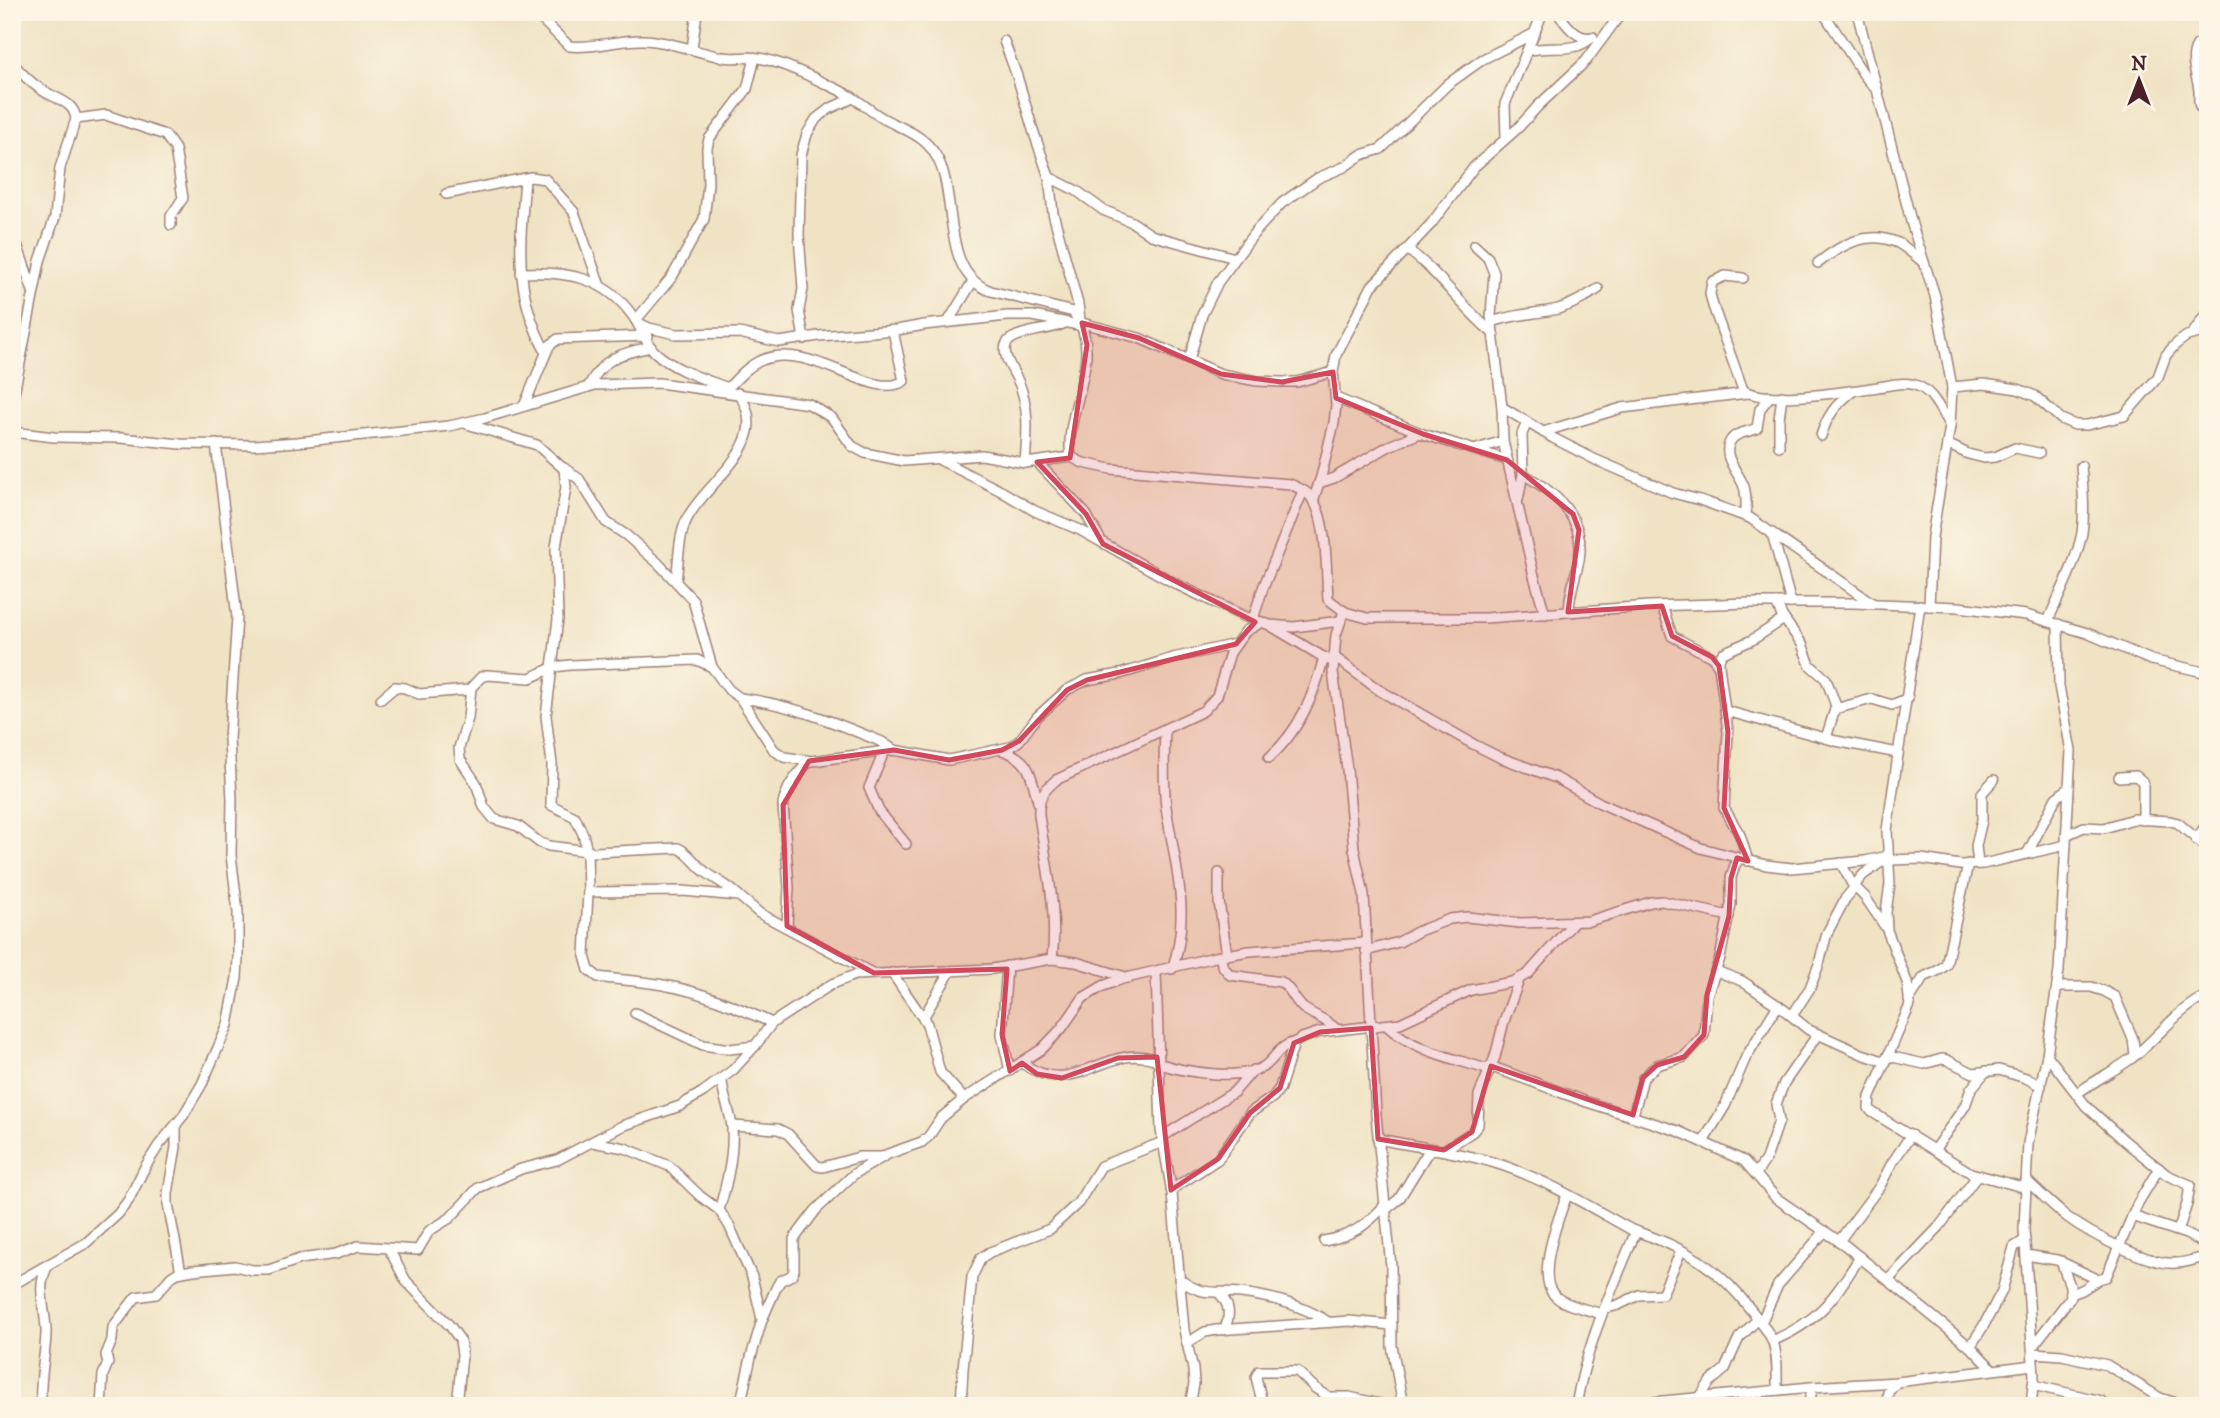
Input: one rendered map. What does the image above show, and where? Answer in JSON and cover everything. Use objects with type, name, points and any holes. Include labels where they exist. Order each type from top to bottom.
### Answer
[{"type":"street","points":[[534,12],[569,46],[585,47],[636,40],[692,48],[721,57],[755,58],[781,65],[853,98],[887,121],[907,128],[935,153],[946,176],[951,230],[973,281],[979,287],[991,291],[1073,312],[1081,323]]},
{"type":"street","points":[[692,48],[697,12]]},
{"type":"street","points":[[1506,138],[1505,104],[1543,12]]},
{"type":"street","points":[[1557,12],[1574,33],[1584,38],[1605,35]]},
{"type":"street","points":[[1313,501],[1334,423],[1336,398],[1333,372],[1336,355],[1372,286],[1431,224],[1474,167],[1586,61],[1622,12]]},
{"type":"street","points":[[1692,12],[1744,15],[1777,12]]},
{"type":"street","points":[[1823,12],[1864,75],[1878,91]]},
{"type":"street","points":[[1857,12],[1912,225],[1935,296],[1952,387],[1950,426],[1932,537],[1925,605],[1887,830],[1890,884],[1886,912],[1887,930]]},
{"type":"street","points":[[1189,360],[1202,315],[1218,282],[1282,203],[1318,178],[1344,167],[1361,155],[1381,149],[1448,84],[1483,59],[1535,33]]},
{"type":"street","points":[[1527,51],[1538,47],[1578,47],[1592,37]]},
{"type":"street","points":[[2206,113],[2198,103],[2193,55],[2197,45],[2208,39]]},
{"type":"street","points":[[1004,41],[1049,177],[1053,213],[1079,304],[1087,345],[1070,434],[1071,457]]},
{"type":"street","points":[[636,321],[672,277],[704,219],[709,139],[747,89],[755,58]]},
{"type":"street","points":[[12,62],[43,91],[71,107],[76,119],[60,168],[55,217],[40,261],[12,404]]},
{"type":"street","points":[[804,339],[799,310],[803,289],[799,235],[801,155],[807,134],[816,119],[828,109],[853,98]]},
{"type":"street","points":[[76,119],[106,115],[155,130],[170,138],[175,149],[183,198],[171,216],[171,226]]},
{"type":"street","points":[[1049,177],[1077,191],[1103,211],[1132,222],[1151,235],[1235,258]]},
{"type":"street","points":[[446,194],[525,179],[545,179],[574,212],[600,286]]},
{"type":"street","points":[[525,179],[521,272],[526,306],[546,352]]},
{"type":"street","points":[[12,230],[34,292]]},
{"type":"street","points":[[1818,263],[1845,243],[1867,239],[1894,242],[1924,263]]},
{"type":"street","points":[[1474,245],[1488,258],[1494,273],[1492,322],[1502,407],[1503,441],[1545,614]]},
{"type":"street","points":[[1408,250],[1431,268],[1467,310],[1493,333]]},
{"type":"street","points":[[521,272],[562,272],[600,286],[618,298],[651,347],[668,362],[726,390]]},
{"type":"street","points":[[1743,278],[1726,276],[1718,279],[1712,282],[1710,294],[1738,381],[1748,393]]},
{"type":"street","points":[[948,322],[973,281]]},
{"type":"street","points":[[1492,322],[1517,314],[1558,309],[1573,304],[1598,289]]},
{"type":"street","points":[[2192,334],[2208,311]]},
{"type":"street","points":[[524,406],[549,346],[558,340],[738,334],[779,342],[893,331],[948,322],[1032,316],[1064,323],[1081,323],[1139,338],[1221,374],[1257,381],[1297,382],[1333,372]]},
{"type":"street","points":[[636,321],[649,328],[676,334]]},
{"type":"street","points":[[1024,463],[1026,401],[1005,356],[1005,346],[1008,341],[1020,335],[1050,329],[1064,323]]},
{"type":"street","points":[[726,390],[753,365],[771,357],[787,355],[819,361],[852,377],[889,386],[901,384],[904,381],[893,331]]},
{"type":"street","points":[[1952,387],[1984,384],[2018,389],[2035,396],[2061,419],[2075,425],[2087,425],[2124,416],[2158,377],[2166,355],[2176,344],[2192,334],[2208,331]]},
{"type":"street","points":[[589,387],[596,372],[611,359],[651,347]]},
{"type":"street","points":[[12,432],[181,444],[297,442],[464,423],[607,383],[659,383],[726,390],[809,404],[832,418],[852,446],[865,453],[904,461],[982,455],[1024,463],[1071,457],[1083,463],[1111,469],[1290,484],[1309,494],[1319,511],[1328,599],[1344,611],[1367,618],[1485,618],[1662,606],[1776,603],[1925,605],[2026,615],[2087,633],[2151,660],[2208,673]]},
{"type":"street","points":[[1543,432],[1622,408],[1748,393],[1782,396],[1911,383],[1924,388],[1950,426]]},
{"type":"street","points":[[1821,436],[1834,407],[1854,390]]},
{"type":"street","points":[[676,581],[687,518],[717,478],[736,459],[745,442],[748,414],[745,401],[738,393]]},
{"type":"street","points":[[1746,516],[1744,486],[1731,465],[1730,443],[1736,436],[1757,428],[1760,409],[1769,396]]},
{"type":"street","points":[[1779,446],[1782,396]]},
{"type":"street","points":[[1336,398],[1420,433],[1507,460]]},
{"type":"street","points":[[1502,407],[1596,460],[1672,493],[1746,516],[1872,603]]},
{"type":"street","points":[[1518,502],[1523,474],[1522,434],[1527,422]]},
{"type":"street","points":[[464,423],[537,445],[579,479],[606,522],[631,539],[693,600],[712,667],[729,690],[740,698],[774,750],[784,757],[809,761],[889,751],[949,760],[1002,750],[1019,741],[1037,717],[1067,690],[1087,680],[1236,644]]},
{"type":"street","points":[[1319,482],[1334,478],[1389,446],[1420,433]]},
{"type":"street","points":[[1475,449],[1503,441]]},
{"type":"street","points":[[12,1284],[86,1242],[118,1214],[128,1202],[145,1167],[202,1084],[228,1025],[237,978],[238,912],[231,855],[229,739],[237,617],[216,444]]},
{"type":"street","points":[[1947,444],[1984,458],[1995,457],[2015,448],[2039,453]]},
{"type":"street","points":[[938,459],[1035,511],[1080,530],[1178,585],[1261,621],[1490,752],[1556,778],[1601,803],[1701,848],[1744,860],[1792,868],[1888,858],[1973,864],[2027,853],[2066,840],[2087,826],[2104,828],[2133,819],[2178,823],[2208,849]]},
{"type":"street","points":[[1037,462],[1086,514],[1103,544]]},
{"type":"street","points":[[2031,1406],[2033,1364],[2025,1240],[2028,1143],[2047,1055],[2057,987],[2071,751],[2059,687],[2053,622],[2082,531],[2084,501],[2081,466]]},
{"type":"street","points":[[564,468],[566,487],[557,539],[559,604],[554,667],[546,716],[552,764],[551,805],[575,817],[587,851],[585,956],[589,971],[597,976],[686,990],[772,1023]]},
{"type":"street","points":[[1523,474],[1544,487],[1573,514],[1579,530],[1579,559],[1570,592],[1569,612]]},
{"type":"street","points":[[1038,802],[1043,792],[1056,780],[1203,711],[1217,696],[1230,653],[1246,631],[1261,621],[1281,542],[1303,491]]},
{"type":"street","points":[[1772,533],[1791,603]]},
{"type":"street","points":[[1776,603],[1802,644],[1810,665],[1826,679],[1835,709],[1826,738]]},
{"type":"street","points":[[1662,606],[1672,636],[1712,657],[1719,666]]},
{"type":"street","points":[[1269,758],[1289,739],[1297,727],[1330,659],[1344,611]]},
{"type":"street","points":[[1633,1115],[1643,1078],[1657,1065],[1684,1057],[1704,1035],[1707,995],[1716,971],[1729,916],[1731,878],[1744,860],[1740,835],[1724,808],[1728,732],[1719,659],[1723,653],[1752,640],[1784,618]]},
{"type":"street","points":[[1261,621],[1294,627],[1340,621]]},
{"type":"street","points":[[555,649],[570,665]]},
{"type":"street","points":[[1330,659],[1351,806],[1354,849],[1364,894],[1378,1139],[1391,1266],[1392,1346],[1403,1406]]},
{"type":"street","points":[[712,667],[696,660],[570,665],[554,667],[530,678],[487,675],[481,677],[471,688],[468,718],[459,748],[460,759],[476,783],[484,807],[494,819],[519,826],[540,843],[587,851],[678,848],[759,913],[874,974]]},
{"type":"street","points":[[381,699],[395,687],[425,694],[471,688]]},
{"type":"street","points":[[740,698],[799,709],[883,742],[889,751]]},
{"type":"street","points":[[1835,709],[1872,699],[1892,705],[1908,698]]},
{"type":"street","points":[[1726,712],[1826,738],[1898,753]]},
{"type":"street","points":[[1165,730],[1164,782],[1178,869],[1181,910],[1179,950],[1172,969]]},
{"type":"street","points":[[1002,750],[1025,763],[1031,773],[1038,802],[1052,903],[1055,938],[1052,960]]},
{"type":"street","points":[[889,751],[869,788],[879,811],[906,844]]},
{"type":"street","points":[[787,926],[789,887],[783,805],[785,793],[809,761]]},
{"type":"street","points":[[2119,777],[2136,776],[2143,782],[2143,820]]},
{"type":"street","points":[[1909,1000],[1924,977],[1946,965],[1973,864],[1982,820],[1982,793],[1994,780]]},
{"type":"street","points":[[2027,853],[2056,798],[2069,788]]},
{"type":"street","points":[[2196,840],[2208,822]]},
{"type":"street","points":[[1792,1016],[1810,988],[1834,917],[1863,874],[1888,858]]},
{"type":"street","points":[[1841,863],[1854,886],[1865,897],[1887,930],[1906,982],[1910,1005],[1870,1097],[1869,1108],[1872,1112],[1977,1176],[2026,1184],[2063,1214],[2120,1247],[2175,1264],[2208,1257]]},
{"type":"street","points":[[1219,873],[1224,956],[1222,965],[1230,975],[1281,982],[1301,1006],[1325,1019],[1337,1030]]},
{"type":"street","points":[[588,892],[683,891],[739,896]]},
{"type":"street","points":[[740,1406],[762,1320],[780,1281],[792,1275],[794,1238],[803,1226],[854,1174],[883,1157],[922,1142],[942,1118],[964,1099],[1042,1049],[1062,1028],[1083,998],[1103,986],[1224,956],[1334,944],[1366,947],[1399,942],[1429,926],[1458,918],[1520,923],[1589,921],[1662,901],[1729,916]]},
{"type":"street","points":[[1022,1063],[1037,1074],[1062,1078],[1118,1058],[1137,1056],[1175,1069],[1226,1074],[1253,1070],[1268,1064],[1280,1049],[1320,1032],[1401,1023],[1471,990],[1519,980],[1528,974],[1574,922]]},
{"type":"street","points":[[91,1406],[101,1402],[103,1375],[108,1363],[106,1355],[115,1322],[136,1297],[156,1294],[171,1277],[181,1272],[235,1266],[268,1270],[300,1259],[336,1254],[358,1246],[418,1250],[429,1231],[450,1218],[478,1188],[521,1169],[557,1160],[622,1126],[680,1106],[722,1079],[755,1046],[772,1023],[832,984],[855,975],[950,972],[1052,960],[1076,962],[1129,978]]},
{"type":"street","points":[[1007,967],[1002,1035],[1010,1072]]},
{"type":"street","points":[[1156,971],[1162,1140],[1171,1190],[1179,1279],[1193,1376],[1190,1406]]},
{"type":"street","points":[[1716,971],[1742,981],[1809,1030],[1862,1054],[1924,1064],[1942,1059],[1967,1072],[1999,1070],[2026,1078],[2041,1086]]},
{"type":"street","points":[[923,1018],[950,972]]},
{"type":"street","points":[[892,973],[923,1018],[940,1072],[964,1099]]},
{"type":"street","points":[[1324,1241],[1353,1233],[1367,1224],[1399,1199],[1426,1155],[1466,1135],[1478,1125],[1479,1095],[1519,980]]},
{"type":"street","points":[[2057,987],[2091,987],[2115,996],[2133,1039],[2135,1055]]},
{"type":"street","points":[[2076,1094],[2135,1055],[2189,1004],[2208,995]]},
{"type":"street","points":[[1703,1142],[1725,1106],[1746,1057],[1778,1005]]},
{"type":"street","points":[[635,1013],[700,1044],[730,1049],[755,1046]]},
{"type":"street","points":[[1387,1026],[1419,1048],[1490,1068],[1633,1115],[1744,1161],[1776,1198],[1860,1257],[1970,1346],[1992,1369]]},
{"type":"street","points":[[1756,1174],[1766,1159],[1779,1121],[1776,1104],[1784,1083],[1818,1034]]},
{"type":"street","points":[[1171,1190],[1218,1158],[1250,1113],[1273,1097],[1280,1088],[1295,1042]]},
{"type":"street","points":[[2047,1055],[2076,1094],[2126,1142],[2167,1175],[2190,1185],[2178,1231]]},
{"type":"street","points":[[961,1406],[962,1369],[972,1277],[981,1258],[1050,1229],[1079,1203],[1101,1166],[1162,1140],[1234,1092],[1253,1070]]},
{"type":"street","points":[[1934,1150],[1965,1106],[1971,1089],[1986,1071]]},
{"type":"street","points":[[719,1210],[729,1181],[732,1126],[724,1100],[722,1079]]},
{"type":"street","points":[[176,1125],[176,1147],[169,1181],[168,1205],[181,1272]]},
{"type":"street","points":[[732,1126],[778,1129],[788,1134],[817,1166],[823,1167],[859,1157],[883,1157]]},
{"type":"street","points":[[1466,1135],[1468,1148],[1475,1158]]},
{"type":"street","points":[[1839,1241],[1880,1186],[1911,1135]]},
{"type":"street","points":[[1378,1139],[1439,1149],[1526,1174],[1636,1231],[1681,1251],[1720,1274],[1760,1321],[1772,1341],[1776,1354],[1777,1390]]},
{"type":"street","points":[[591,1141],[625,1148],[669,1166],[719,1210],[729,1225],[752,1277],[762,1320]]},
{"type":"street","points":[[2032,1349],[2071,1294],[2106,1277],[2132,1216],[2159,1168]]},
{"type":"street","points":[[1888,1280],[1939,1227],[1977,1176]]},
{"type":"street","points":[[1567,1195],[1558,1218],[1547,1270],[1547,1281],[1557,1299],[1602,1312],[1639,1295],[1662,1294],[1681,1251]]},
{"type":"street","points":[[2132,1216],[2178,1231],[2208,1245]]},
{"type":"street","points":[[1576,1406],[1581,1379],[1602,1312],[1636,1231]]},
{"type":"street","points":[[1700,1396],[1710,1382],[1725,1369],[1738,1338],[1760,1321],[1778,1285],[1825,1231]]},
{"type":"street","points":[[1970,1346],[2001,1291],[2014,1247],[2025,1240]]},
{"type":"street","points":[[389,1249],[405,1281],[450,1326],[460,1340],[462,1355],[457,1406]]},
{"type":"street","points":[[2026,1255],[2061,1261],[2099,1279]]},
{"type":"street","points":[[1772,1341],[1813,1320],[1826,1308],[1860,1257]]},
{"type":"street","points":[[2061,1261],[2071,1294]]},
{"type":"street","points":[[41,1406],[41,1366],[46,1335],[41,1282],[50,1263]]},
{"type":"street","points":[[1179,1279],[1203,1293],[1244,1294],[1293,1304],[1329,1322]]},
{"type":"street","points":[[1219,1293],[1229,1308],[1224,1330]]},
{"type":"street","points":[[1187,1343],[1205,1332],[1224,1330],[1349,1321],[1392,1325]]},
{"type":"street","points":[[2032,1349],[2107,1365],[2160,1398],[2179,1406]]},
{"type":"street","points":[[1610,1406],[1700,1396],[1897,1382],[2033,1364]]},
{"type":"street","points":[[1264,1406],[1256,1377],[1259,1371],[1267,1370],[1297,1371],[1329,1397],[1349,1396],[1389,1406]]},
{"type":"street","points":[[1887,1406],[1888,1392],[1897,1382]]},
{"type":"street","points":[[2033,1385],[2101,1401]]},
{"type":"street","points":[[1808,1406],[1813,1387]]},
{"type":"street","points":[[2205,1406],[2208,1401]]},
{"type":"highlighted area","points":[[1082,323],[1139,338],[1221,374],[1282,382],[1333,372],[1336,398],[1423,434],[1507,460],[1573,514],[1579,530],[1568,612],[1662,606],[1672,636],[1712,657],[1719,666],[1728,732],[1724,808],[1748,861],[1737,858],[1731,878],[1729,916],[1707,995],[1704,1035],[1684,1057],[1657,1065],[1643,1078],[1633,1115],[1491,1066],[1472,1132],[1444,1150],[1378,1139],[1371,1028],[1320,1032],[1294,1043],[1280,1088],[1250,1113],[1218,1159],[1171,1190],[1157,1057],[1118,1058],[1062,1078],[1037,1074],[1022,1063],[1010,1071],[1002,1035],[1007,969],[874,973],[787,926],[783,805],[809,761],[894,750],[949,760],[1002,750],[1019,741],[1067,690],[1087,680],[1236,644],[1255,622],[1103,544],[1086,514],[1037,462],[1070,458],[1087,345]]}]
